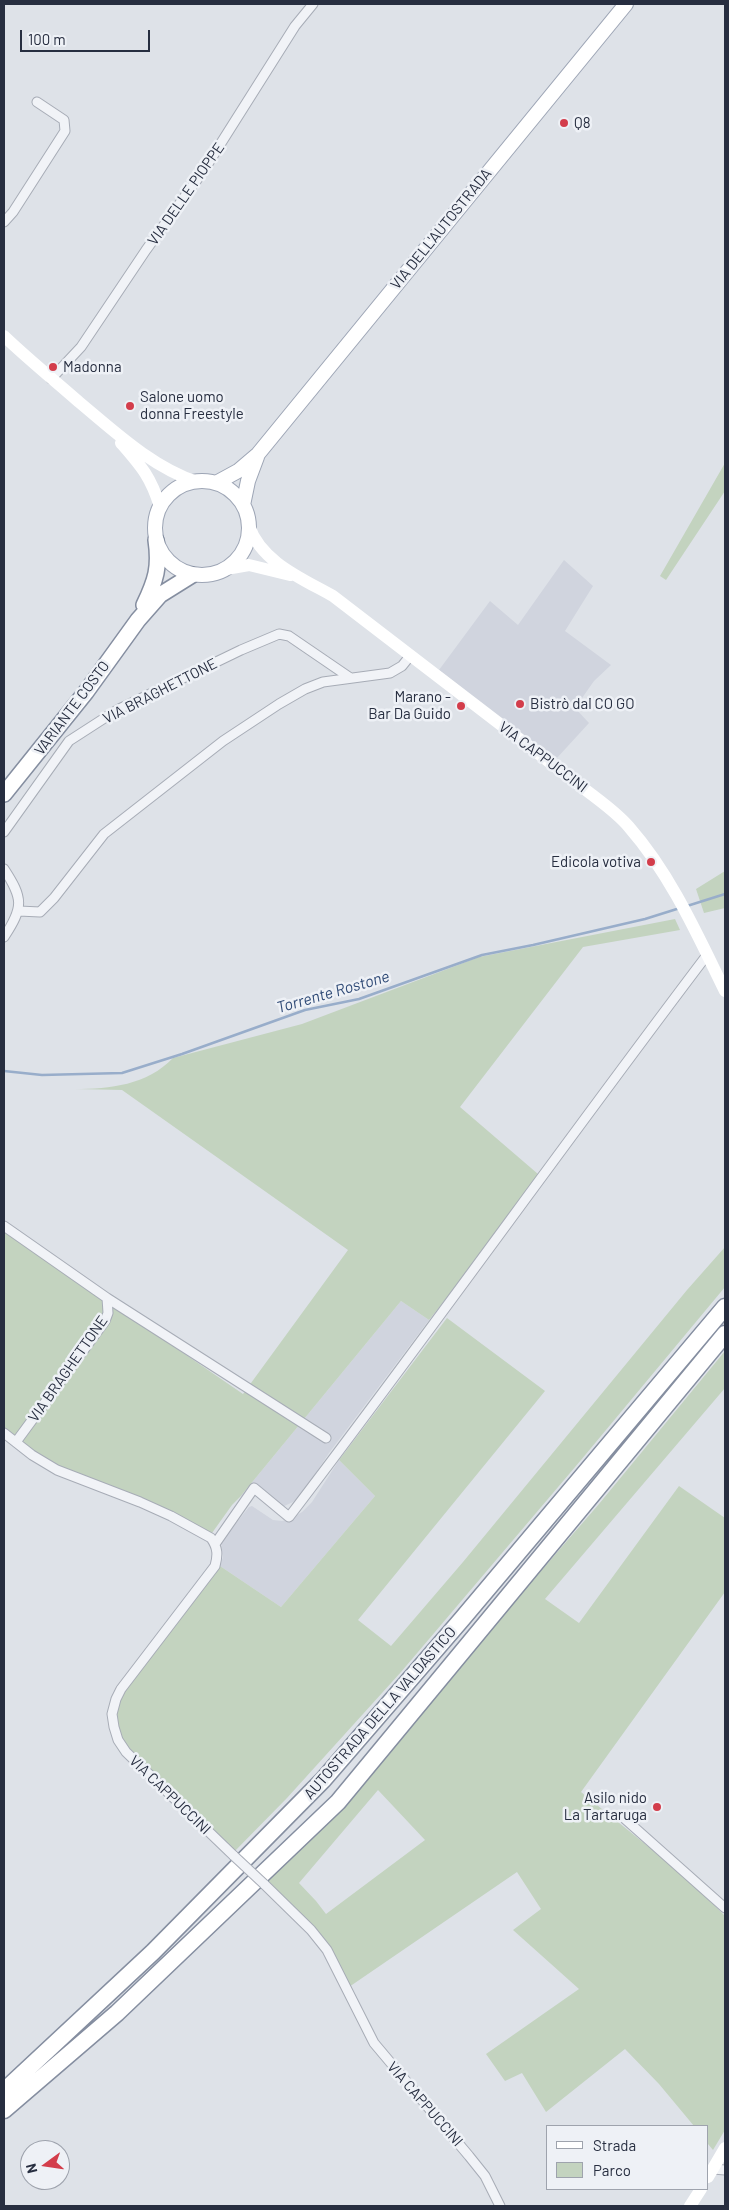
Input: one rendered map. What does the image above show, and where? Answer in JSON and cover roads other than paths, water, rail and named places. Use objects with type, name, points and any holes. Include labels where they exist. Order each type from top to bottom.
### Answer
[{"type":"highway","points":[[138,620],[158,574],[159,554],[156,540]]},
{"type":"highway","points":[[138,620],[160,595],[192,574]]},
{"type":"highway","name":"VARIANTE COSTO","points":[[4,794],[86,692],[138,620]]},
{"type":"highway","name":"AUTOSTRADA DELLA VALDASTICO","points":[[4,2091],[153,1952],[323,1780],[450,1634],[725,1307]]},
{"type":"highway","name":"AUTOSTRADA DELLA VALDASTICO","points":[[4,2110],[117,2013],[338,1802],[725,1334]]},
{"type":"main road","name":"VIA DELL'AUTOSTRADA","points":[[258,454],[626,4]]},
{"type":"main road","points":[[4,336],[108,427],[163,466],[180,476],[197,482],[216,483],[227,488],[243,505],[249,526],[243,551],[226,569],[215,574],[192,574],[180,570],[169,562],[161,552],[156,540],[155,529],[160,507],[167,497],[177,488],[197,482]]},
{"type":"main road","points":[[108,427],[148,474],[160,507]]},
{"type":"main road","points":[[216,483],[238,471],[258,454]]},
{"type":"main road","points":[[243,505],[248,481],[258,454]]},
{"type":"main road","name":"VIA CAPPUCCINI","points":[[249,526],[256,544],[264,552],[300,578],[333,596],[591,794],[627,825],[654,859],[682,905],[725,991]]},
{"type":"main road","name":"VIA CAPPUCCINI","points":[[226,569],[249,565],[300,578]]},
{"type":"main road","points":[[715,2172],[725,2148]]},
{"type":"main road","points":[[690,2206],[700,2190]]},
{"type":"street","name":"VIA DELLE PIOPPE","points":[[51,379],[81,347],[146,250],[204,170],[295,26],[313,4]]},
{"type":"street","points":[[4,222],[13,212],[65,131],[64,120],[37,102]]},
{"type":"street","name":"VIA BRAGHETTONE","points":[[4,832],[69,741],[117,710],[241,650],[279,634],[289,636],[349,677]]},
{"type":"street","points":[[19,911],[40,912],[54,898],[104,834],[223,741],[279,704],[305,689],[323,682],[390,673],[402,666],[410,656]]},
{"type":"street","points":[[4,869],[20,898],[19,911],[4,937]]},
{"type":"street","points":[[4,1433],[57,1470],[171,1516],[211,1538],[215,1544],[254,1488],[289,1517],[360,1424],[597,1100],[708,955]]},
{"type":"street","name":"VIA BRAGHETTONE","points":[[4,1226],[107,1298],[108,1313],[105,1321],[16,1442]]},
{"type":"street","points":[[107,1298],[326,1438]]},
{"type":"street","name":"VIA CAPPUCCINI","points":[[215,1544],[218,1555],[215,1566],[121,1689],[112,1714],[118,1740],[126,1752],[312,1930],[327,1950],[374,2043],[485,2176],[500,2206]]},
{"type":"street","points":[[625,1819],[725,1908]]},
{"type":"waterway","name":"Torrente Rostone","points":[[687,906],[725,894]]},
{"type":"waterway","name":"Torrente Rostone","points":[[4,1071],[42,1075],[122,1073],[182,1054],[305,1010],[359,999],[482,955],[645,919],[680,908]]},
{"type":"place","name":"Q8","points":[[564,123]]},
{"type":"place","name":"Madonna","points":[[53,367]]},
{"type":"place","name":"Salone uomo donna Freestyle","points":[[130,406]]},
{"type":"place","name":"Bistrò dal CO GO","points":[[520,704]]},
{"type":"place","name":"Marano - Bar Da Guido","points":[[461,706]]},
{"type":"place","name":"Edicola votiva","points":[[651,862]]},
{"type":"place","name":"Asilo nido La Tartaruga","points":[[657,1807]]}]
